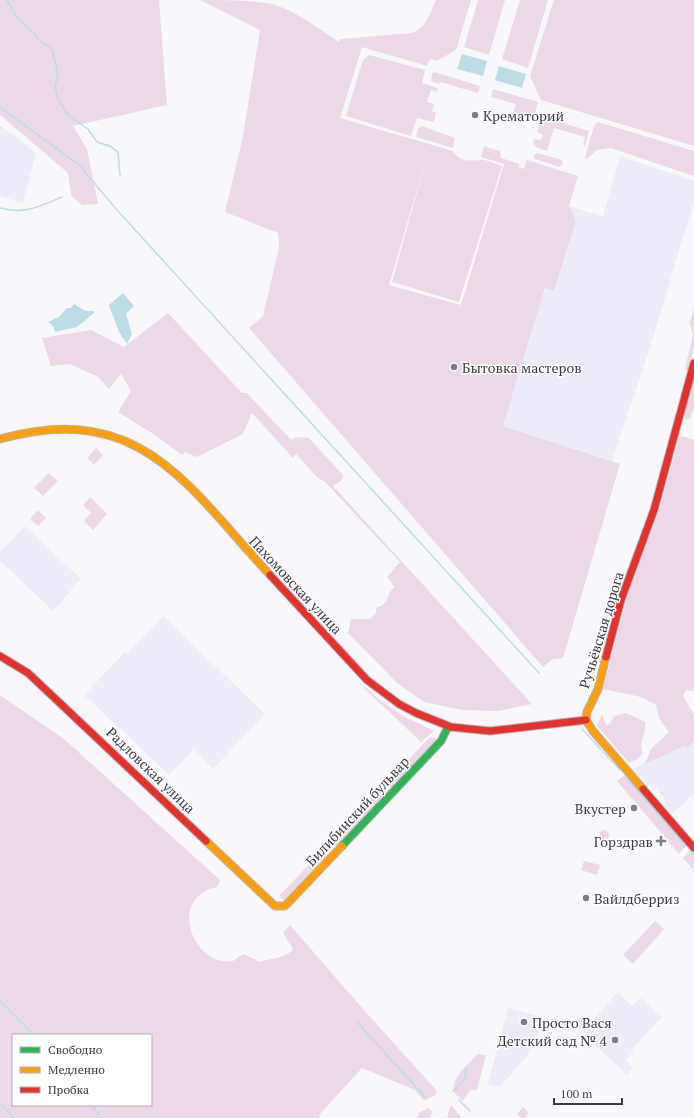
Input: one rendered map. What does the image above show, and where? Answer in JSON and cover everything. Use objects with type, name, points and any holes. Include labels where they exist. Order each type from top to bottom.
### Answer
[{"type":"street","name":"Ручьёвская дорога","points":[[586,720],[587,712],[598,689],[621,600],[654,510],[694,363]]},
{"type":"street","name":"Пахомовская улица","points":[[0,439],[48,428],[82,430],[120,439],[150,453],[174,473],[367,680],[380,692],[408,711],[448,727],[480,732],[494,732],[586,720]]},
{"type":"street","name":"Радловская улица","points":[[0,656],[16,664],[34,678],[275,906],[280,908]]},
{"type":"street","points":[[586,720],[593,731],[694,848]]},
{"type":"street","name":"Билибинский бульвар","points":[[280,908],[285,906],[436,746],[443,738],[448,727]]},
{"type":"shaded area","points":[[0,0],[159,0],[167,105],[73,126],[87,149],[98,204],[82,205],[71,195],[68,173],[0,115]]},
{"type":"shaded area","points":[[200,0],[245,1],[272,4],[298,15],[339,42],[340,39],[412,33],[421,28],[424,24],[436,0],[471,0],[456,50],[437,61],[430,59],[427,66],[362,47],[340,118],[453,151],[455,155],[461,159],[472,161],[485,160],[502,166],[459,302],[392,282],[429,149],[389,285],[461,305],[504,164],[481,157],[484,146],[500,151],[501,158],[520,164],[518,167],[524,169],[527,160],[578,176],[569,206],[576,221],[554,291],[545,288],[503,426],[620,464],[563,658],[553,659],[543,667],[249,328],[263,316],[279,248],[278,233],[225,212],[243,136],[260,30]]},
{"type":"shaded area","points":[[478,0],[505,0],[489,55],[464,47]]},
{"type":"shaded area","points":[[520,0],[548,0],[528,68],[502,59]]},
{"type":"shaded area","points":[[554,0],[694,0],[694,146],[541,100],[530,76]]},
{"type":"shaded area","points":[[369,55],[425,70],[422,83],[438,88],[437,92],[431,90],[427,102],[434,104],[432,111],[436,113],[434,122],[417,118],[411,136],[346,116],[363,60]]},
{"type":"shaded area","points":[[434,72],[480,86],[478,93],[440,82],[439,84],[431,81],[432,74]]},
{"type":"shaded area","points":[[493,89],[538,102],[533,120],[513,114],[516,104],[491,97]]},
{"type":"shaded area","points":[[544,117],[589,131],[585,146],[583,145],[585,137],[554,128],[547,151],[536,147],[533,143],[534,139],[541,140],[543,135],[537,132],[540,120]]},
{"type":"shaded area","points":[[598,122],[694,151],[694,176],[611,148],[597,150],[587,159],[585,158],[594,126]]},
{"type":"shaded area","points":[[0,125],[36,153],[23,203],[0,196]]},
{"type":"shaded area","points":[[422,126],[455,138],[453,148],[416,137],[418,129]]},
{"type":"shaded area","points":[[537,153],[562,160],[563,164],[560,167],[535,159],[533,156]]},
{"type":"shaded area","points":[[620,156],[694,181],[694,201],[650,348],[612,461],[503,426],[545,288],[554,291],[576,221],[569,206],[603,216]]},
{"type":"shaded area","points":[[694,310],[694,348],[688,373],[685,369],[693,334],[689,323]]},
{"type":"shaded area","points":[[168,313],[242,393],[247,393],[291,440],[296,437],[309,438],[343,475],[342,480],[333,486],[532,704],[498,711],[462,710],[424,702],[397,683],[348,633],[351,619],[370,619],[376,613],[376,608],[386,602],[391,590],[394,587],[387,577],[400,562],[325,482],[317,477],[296,454],[293,458],[252,413],[243,434],[197,457],[185,452],[182,455],[155,435],[118,412],[131,391],[121,374],[109,389],[98,377],[70,364],[51,366],[42,338],[91,330],[124,347]]},
{"type":"shaded area","points":[[694,375],[694,409],[690,418],[686,420],[684,415]]},
{"type":"shaded area","points":[[682,436],[694,440],[694,691],[686,690],[683,696],[694,715],[694,742],[686,749],[684,746],[645,764],[651,749],[669,732],[660,720],[656,705],[641,697],[603,689],[629,590],[659,511],[679,439]]},
{"type":"shaded area","points":[[96,448],[103,455],[94,465],[87,458]]},
{"type":"shaded area","points":[[49,473],[58,481],[43,496],[34,488]]},
{"type":"shaded area","points":[[90,497],[107,514],[93,530],[84,521],[91,513],[83,505]]},
{"type":"shaded area","points":[[38,510],[46,518],[38,526],[30,519]]},
{"type":"shaded area","points":[[25,526],[81,579],[53,611],[0,561],[0,552]]},
{"type":"shaded area","points":[[163,616],[265,714],[213,769],[193,750],[169,775],[84,695],[125,652],[127,654]]},
{"type":"shaded area","points":[[365,687],[380,700],[403,716],[434,731],[421,742],[364,688]]},
{"type":"shaded area","points":[[0,695],[64,739],[220,880],[217,887],[203,892],[195,901],[190,911],[189,922],[192,934],[198,945],[207,954],[223,961],[233,961],[243,954],[260,962],[281,957],[293,950],[283,932],[290,925],[437,1091],[435,1095],[424,1101],[415,1090],[362,1068],[320,1114],[319,1118],[0,1118]]},
{"type":"shaded area","points":[[626,713],[645,722],[645,730],[641,745],[643,753],[638,759],[629,763],[597,726],[602,714],[606,725],[610,724],[614,716]]},
{"type":"shaded area","points":[[430,737],[437,739],[391,788],[386,783]]},
{"type":"shaded area","points":[[444,742],[445,743],[388,803],[388,800]]},
{"type":"shaded area","points":[[694,742],[694,794],[672,814],[664,805],[665,799],[654,786],[648,786],[634,768],[684,746],[686,749]]},
{"type":"shaded area","points":[[626,774],[687,845],[679,854],[617,781]]},
{"type":"shaded area","points":[[380,790],[385,794],[336,845],[331,841]]},
{"type":"shaded area","points":[[382,807],[384,807],[290,906],[289,905]]},
{"type":"shaded area","points":[[602,830],[606,830],[608,831],[608,839],[602,840],[599,837],[599,833]]},
{"type":"shaded area","points":[[691,849],[694,853],[694,871],[683,858]]},
{"type":"shaded area","points":[[322,851],[327,855],[284,901],[279,896]]},
{"type":"shaded area","points":[[584,861],[600,865],[597,875],[581,870]]},
{"type":"shaded area","points":[[655,921],[664,929],[633,964],[623,955]]},
{"type":"shaded area","name":"Детский сад № 4","points":[[618,992],[632,1006],[639,999],[643,999],[662,1017],[632,1049],[634,1051],[626,1060],[633,1068],[627,1075],[581,1032]]},
{"type":"shaded area","points":[[508,1008],[538,1016],[542,1027],[527,1056],[500,1087],[488,1084]]},
{"type":"shaded area","points":[[582,1016],[587,1020],[580,1028],[575,1024]]},
{"type":"shaded area","points":[[478,1054],[486,1055],[477,1090],[470,1090],[463,1101],[453,1091],[454,1085],[458,1075]]},
{"type":"shaded area","points":[[452,1106],[462,1118],[447,1118],[450,1107]]},
{"type":"shaded area","points":[[523,1107],[529,1113],[525,1118],[521,1118],[517,1114]]},
{"type":"shaded area","points":[[428,1108],[432,1111],[430,1118],[417,1118],[419,1113]]},
{"type":"water","points":[[462,54],[487,61],[483,76],[457,69]]},
{"type":"water","points":[[499,66],[526,74],[522,88],[495,80]]},
{"type":"water","points":[[123,293],[134,306],[126,314],[132,334],[127,344],[119,332],[109,305]]},
{"type":"water","points":[[74,304],[86,311],[94,311],[94,313],[77,327],[55,332],[53,326],[48,322],[60,316],[67,308],[71,308]]},
{"type":"waterway","points":[[7,0],[18,19],[35,34],[39,40],[52,49],[58,74],[55,87],[58,99],[68,115],[88,129],[97,142],[110,146],[118,152],[120,176]]},
{"type":"waterway","points":[[0,107],[79,165],[117,210],[539,673]]},
{"type":"waterway","points":[[0,208],[9,210],[24,210],[62,197]]},
{"type":"waterway","points":[[582,729],[620,770]]},
{"type":"waterway","points":[[626,777],[685,845]]},
{"type":"waterway","points":[[0,1001],[33,1034]]},
{"type":"waterway","points":[[357,1022],[425,1097]]},
{"type":"waterway","points":[[453,1091],[465,1080],[466,1068]]},
{"type":"waterway","points":[[459,1100],[470,1111]]},
{"type":"waterway","points":[[0,1103],[14,1118]]},
{"type":"waterway","points":[[93,1106],[101,1118]]},
{"type":"traffic: fast","points":[[342,846],[441,741],[448,727]]},
{"type":"traffic: slow","points":[[0,439],[48,430],[89,431],[125,441],[156,458],[185,482],[270,575]]},
{"type":"traffic: slow","points":[[606,657],[598,689],[587,712],[586,720],[593,731],[643,789]]},
{"type":"traffic: slow","points":[[206,841],[275,906],[285,906],[342,846]]},
{"type":"traffic: jam","points":[[606,657],[621,600],[654,510],[694,363]]},
{"type":"traffic: jam","points":[[270,575],[367,680],[399,704],[416,713],[451,727],[490,731],[586,720]]},
{"type":"traffic: jam","points":[[0,656],[28,673],[206,841]]},
{"type":"traffic: jam","points":[[643,789],[694,848]]},
{"type":"place","name":"Крематорий","points":[[475,115]]},
{"type":"place","name":"Бытовка мастеров","points":[[454,367]]},
{"type":"place","name":"Вкустер","points":[[634,808]]},
{"type":"place","name":"Горздрав","points":[[661,841]]},
{"type":"place","name":"Вайлдберриз","points":[[586,898]]},
{"type":"place","name":"Просто Вася","points":[[524,1022]]},
{"type":"place","name":"Детский сад № 4","points":[[615,1040]]}]
